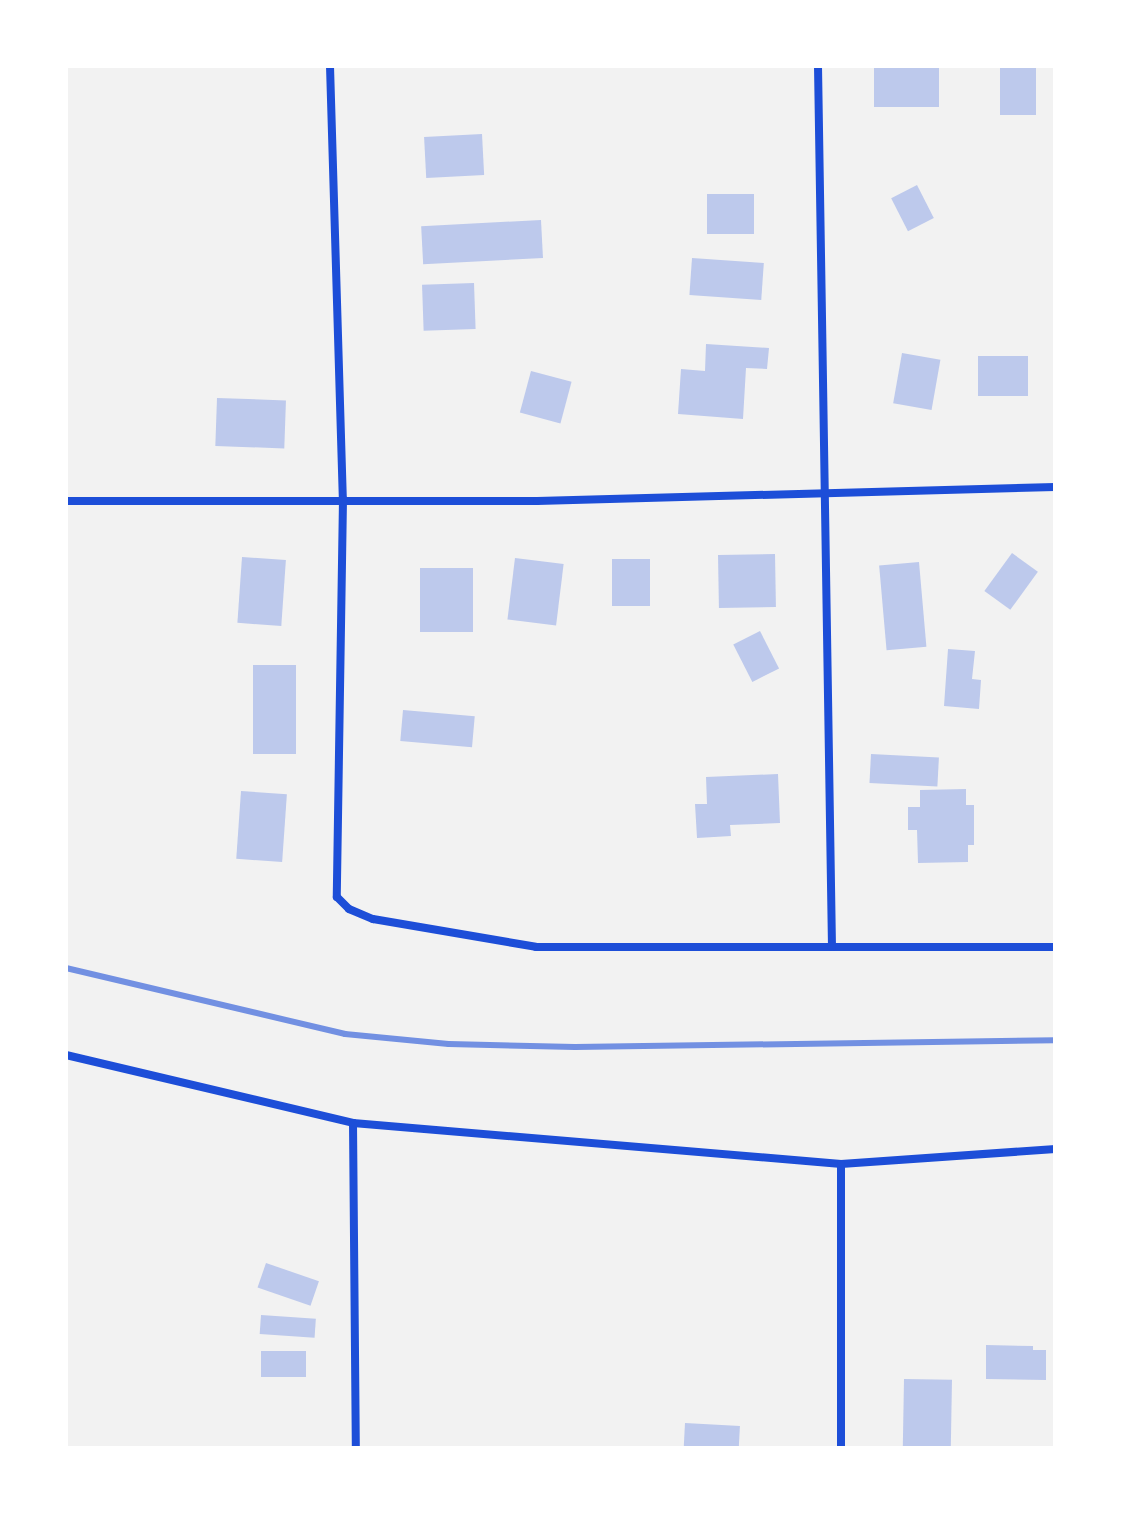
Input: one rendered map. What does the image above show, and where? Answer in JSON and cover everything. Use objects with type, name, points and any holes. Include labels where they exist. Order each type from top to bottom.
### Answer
[{"type":"street","points":[[330,66],[343,499],[337,897],[349,909],[373,919],[536,947],[1055,947]]},
{"type":"street","points":[[818,66],[832,947]]},
{"type":"street","points":[[66,501],[537,501],[1055,487]]},
{"type":"street","points":[[66,1055],[353,1123],[841,1164],[1055,1149]]},
{"type":"street","points":[[353,1123],[356,1448]]},
{"type":"street","points":[[841,1164],[841,1448]]},
{"type":"building","points":[[874,66],[939,66],[939,107],[874,107]]},
{"type":"building","points":[[1000,66],[1036,66],[1036,115],[1000,115]]},
{"type":"building","points":[[482,134],[484,175],[426,178],[424,137]]},
{"type":"building","points":[[917,185],[934,218],[908,231],[891,198]]},
{"type":"building","points":[[707,194],[754,194],[754,234],[707,234]]},
{"type":"building","points":[[541,220],[543,258],[423,264],[421,226]]},
{"type":"building","points":[[692,258],[764,263],[761,300],[689,295]]},
{"type":"building","points":[[474,283],[476,329],[424,331],[422,285]]},
{"type":"building","points":[[706,344],[769,348],[767,369],[746,368],[743,419],[678,414],[681,369],[705,371]]},
{"type":"building","points":[[902,353],[940,360],[932,410],[893,403]]},
{"type":"building","points":[[978,356],[1028,356],[1028,396],[978,396]]},
{"type":"building","points":[[531,371],[572,382],[560,423],[520,413]]},
{"type":"building","points":[[217,398],[286,400],[284,448],[215,446]]},
{"type":"building","points":[[1012,553],[1038,572],[1010,610],[984,591]]},
{"type":"building","points":[[775,554],[776,607],[719,608],[718,555]]},
{"type":"building","points":[[242,557],[286,560],[281,626],[237,623]]},
{"type":"building","points":[[515,558],[564,564],[556,626],[507,620]]},
{"type":"building","points":[[612,559],[650,559],[650,606],[612,606]]},
{"type":"building","points":[[919,562],[926,647],[887,650],[879,565]]},
{"type":"building","points":[[420,568],[473,568],[473,632],[420,632]]},
{"type":"building","points":[[760,631],[779,668],[752,682],[733,645]]},
{"type":"building","points":[[948,649],[975,651],[972,679],[981,680],[979,709],[944,706]]},
{"type":"building","points":[[253,665],[296,665],[296,754],[253,754]]},
{"type":"building","points":[[403,710],[475,716],[472,747],[400,741]]},
{"type":"building","points":[[871,754],[939,758],[937,787],[869,783]]},
{"type":"building","points":[[778,774],[780,823],[730,825],[731,836],[697,838],[695,804],[707,804],[706,777]]},
{"type":"building","points":[[966,789],[966,805],[974,805],[974,845],[968,845],[968,862],[918,863],[917,830],[908,830],[908,807],[920,807],[920,790]]},
{"type":"building","points":[[241,791],[287,794],[282,862],[236,859]]},
{"type":"building","points":[[266,1263],[319,1281],[310,1306],[258,1288]]},
{"type":"building","points":[[261,1315],[316,1319],[315,1338],[260,1334]]},
{"type":"building","points":[[986,1345],[1033,1346],[1033,1350],[1046,1350],[1046,1380],[986,1379]]},
{"type":"building","points":[[261,1351],[306,1351],[306,1377],[261,1377]]},
{"type":"building","points":[[904,1379],[952,1380],[951,1448],[903,1448]]},
{"type":"building","points":[[685,1423],[740,1426],[739,1448],[684,1448]]},
{"type":"railway","points":[[66,968],[345,1034],[449,1044],[575,1047],[1055,1040]]}]
